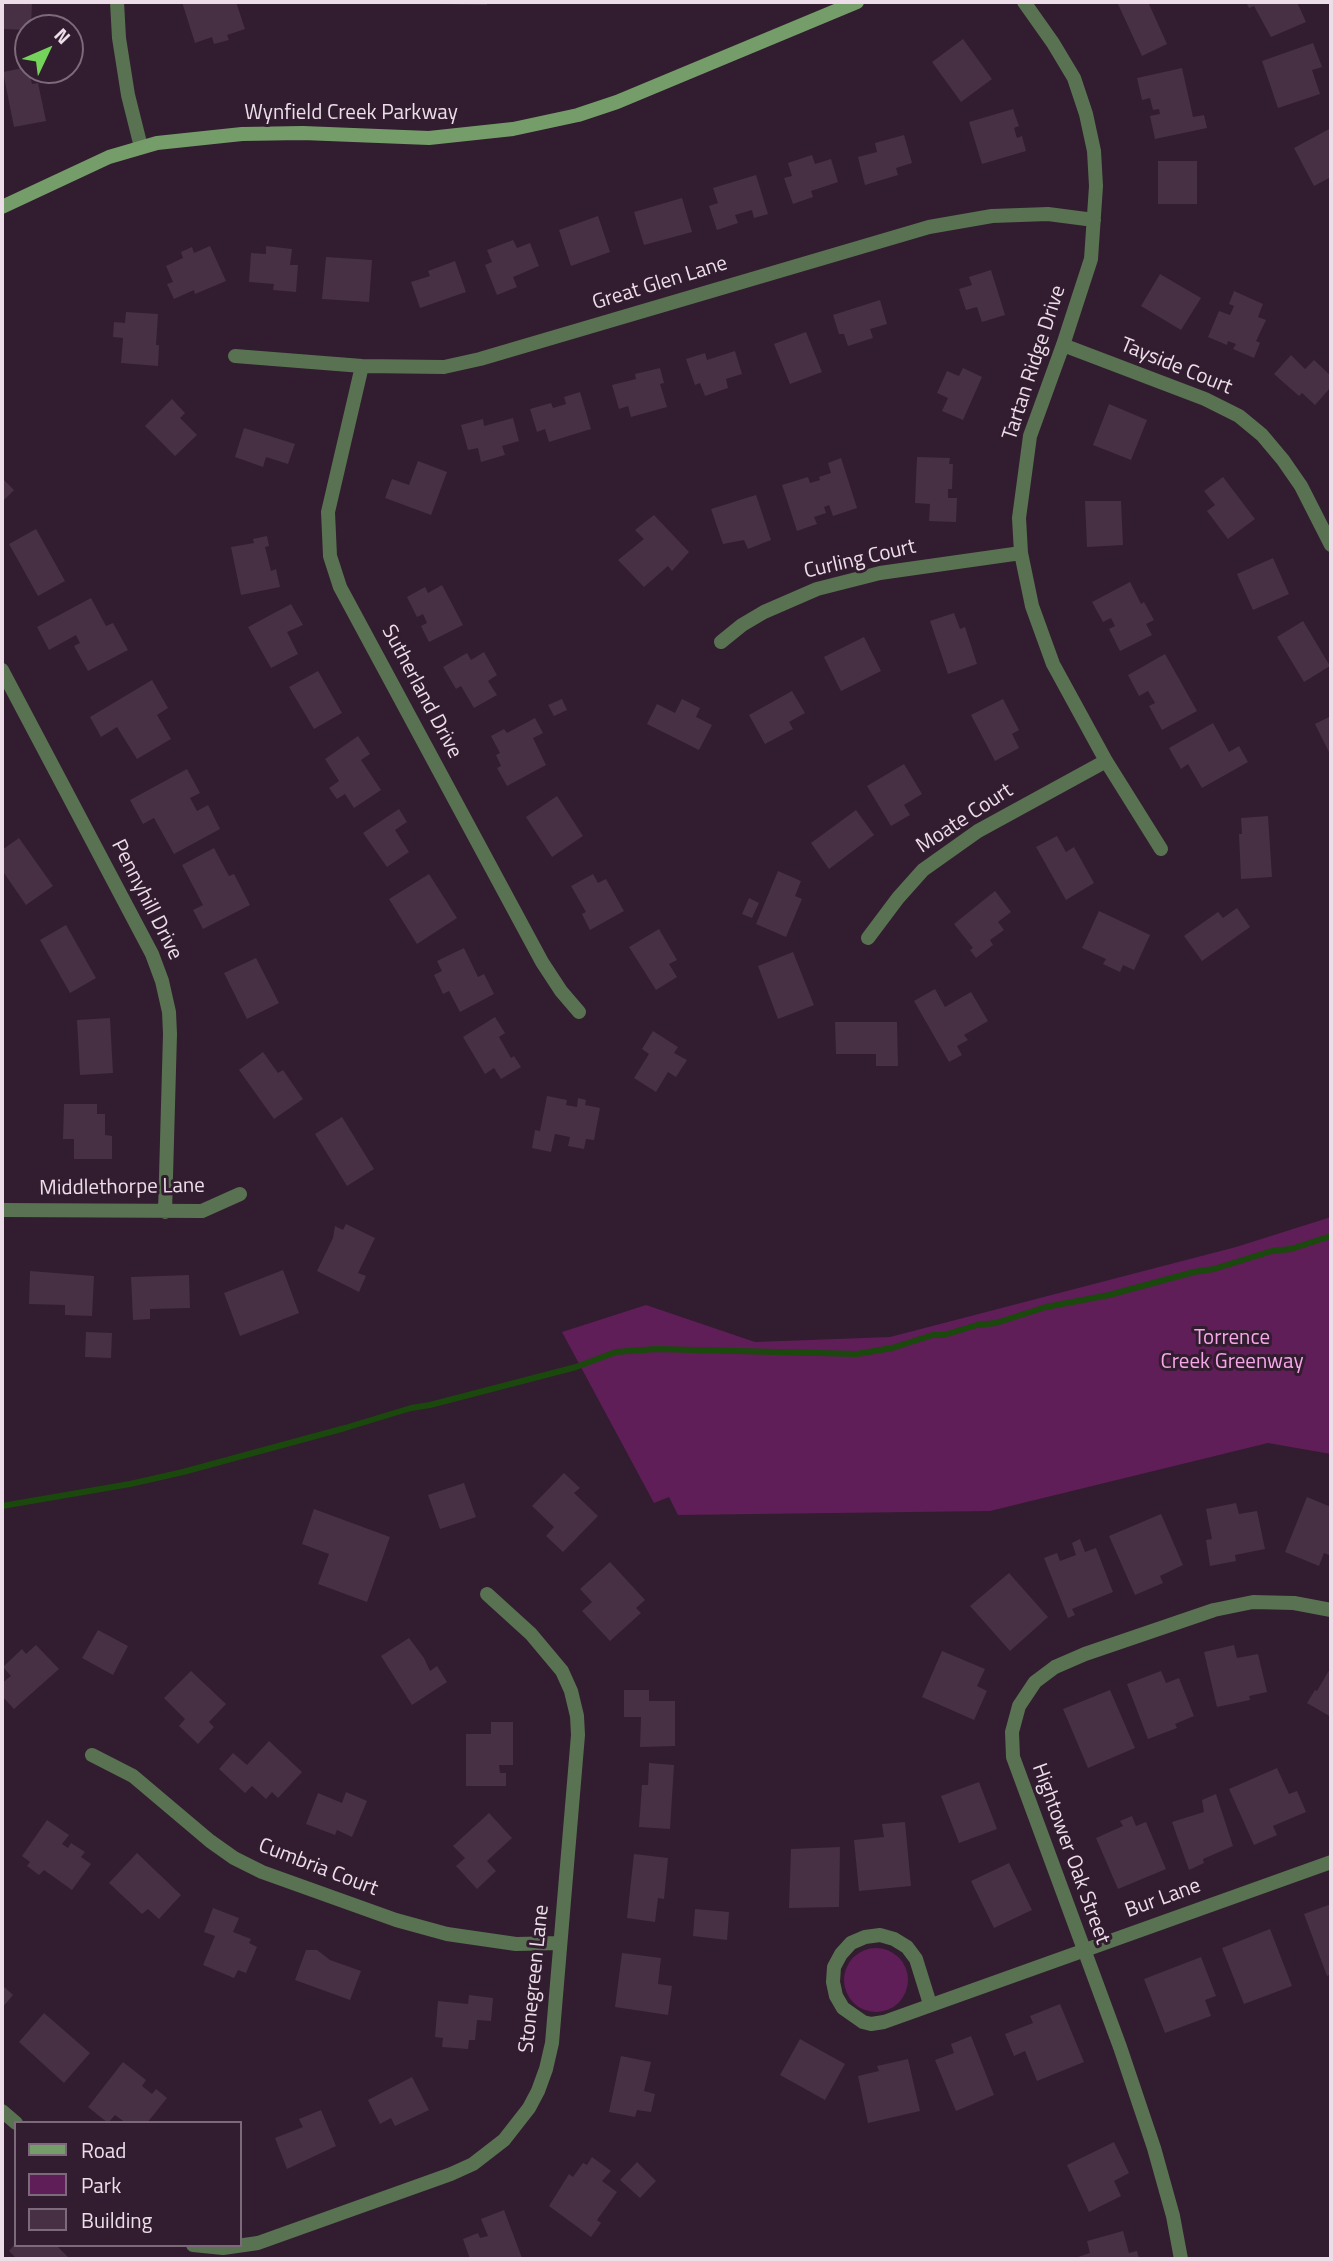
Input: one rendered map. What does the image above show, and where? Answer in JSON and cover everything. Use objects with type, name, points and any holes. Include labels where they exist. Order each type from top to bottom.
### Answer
[{"type":"street","points":[[117,2],[127,83],[141,147]]},
{"type":"street","name":"Wynfield Creek Parkway","points":[[2,207],[109,157],[141,147],[188,138],[303,133],[429,138],[513,130],[578,115],[617,102],[857,2]]},
{"type":"street","name":"Tartan Ridge Drive","points":[[1024,2],[1074,78],[1094,151],[1097,186],[1091,259],[1030,436],[1018,518],[1021,553],[1032,606],[1045,646],[1106,761],[1161,849]]},
{"type":"street","name":"Great Glen Lane","points":[[235,356],[362,366],[444,367],[480,359],[929,227],[992,216],[1048,214],[1094,220]]},
{"type":"street","name":"Tayside Court","points":[[1063,345],[1205,399],[1239,416],[1262,435],[1283,460],[1301,486],[1331,545]]},
{"type":"street","name":"Sutherland Drive","points":[[362,366],[328,512],[330,556],[340,587],[542,962],[579,1012]]},
{"type":"street","name":"Curling Court","points":[[721,642],[764,612],[817,589],[880,573],[1021,553]]},
{"type":"street","name":"Pennyhill Drive","points":[[2,670],[152,954],[162,981],[169,1012],[170,1034],[165,1212]]},
{"type":"street","name":"Moate Court","points":[[867,938],[923,870],[978,831],[1106,761]]},
{"type":"street","name":"Middlethorpe Lane","points":[[2,1210],[202,1211],[240,1194]]},
{"type":"street","name":"Stonegreen Lane","points":[[242,2245],[258,2243],[452,2174],[488,2154],[510,2133],[529,2108],[546,2069],[552,2043],[578,1735],[577,1716],[571,1691],[562,1671],[531,1634],[487,1594]]},
{"type":"street","name":"Hightower Oak Street","points":[[1181,2259],[1173,2216],[1154,2148],[1120,2047],[1013,1757],[1012,1732],[1019,1706],[1035,1682],[1055,1667],[1085,1654],[1214,1610],[1253,1602],[1294,1603],[1331,1610]]},
{"type":"street","name":"Cumbria Court","points":[[92,1755],[133,1776],[210,1841],[234,1858],[262,1872],[396,1920],[447,1934],[516,1944],[560,1943]]},
{"type":"street","name":"Bur Lane","points":[[930,2004],[916,1959],[907,1947],[894,1939],[880,1935],[865,1937],[852,1943],[841,1954],[834,1967],[832,1982],[843,2008],[863,2022],[884,2022],[1331,1862]]},
{"type":"green space","name":"Torrence Creek Greenway","points":[[1331,1217],[1331,1454],[1268,1443],[990,1511],[678,1515],[669,1497],[654,1503],[562,1332],[646,1305],[755,1342],[890,1337],[1236,1247]]},
{"type":"green space","points":[[870,1948],[882,1948],[899,1957],[906,1968],[906,1992],[899,2003],[882,2012],[870,2012],[858,2007],[849,1998],[844,1986],[844,1974],[849,1962],[858,1953]]},
{"type":"building","points":[[2,2],[32,2],[32,14],[14,14],[14,29],[2,29]]},
{"type":"building","points":[[182,2],[236,2],[245,29],[227,35],[229,40],[214,44],[212,37],[195,43]]},
{"type":"building","points":[[487,2],[487,5],[438,4]]},
{"type":"building","points":[[1117,2],[1148,2],[1167,44],[1142,56]]},
{"type":"building","points":[[1246,2],[1297,2],[1306,22],[1271,37],[1254,6],[1249,8]]},
{"type":"building","points":[[963,39],[992,79],[961,102],[932,62]]},
{"type":"building","points":[[1313,43],[1322,67],[1312,70],[1320,94],[1278,108],[1262,61]]},
{"type":"building","points":[[1182,68],[1193,117],[1204,115],[1207,128],[1155,139],[1150,116],[1160,114],[1159,109],[1153,110],[1150,98],[1142,100],[1137,78]]},
{"type":"building","points":[[14,70],[14,84],[38,84],[46,121],[14,127],[3,72]]},
{"type":"building","points":[[1013,109],[1019,126],[1014,128],[1017,138],[1022,136],[1026,151],[982,164],[969,122]]},
{"type":"building","points":[[1331,128],[1331,177],[1314,186],[1294,148]]},
{"type":"building","points":[[904,135],[912,163],[896,168],[898,175],[865,185],[858,157],[877,152],[875,143]]},
{"type":"building","points":[[812,155],[815,164],[831,159],[838,182],[811,191],[813,197],[793,204],[784,178],[792,176],[788,163]]},
{"type":"building","points":[[1158,161],[1197,161],[1197,204],[1158,204]]},
{"type":"building","points":[[756,175],[768,214],[754,218],[752,210],[735,215],[738,223],[717,230],[709,206],[718,203],[713,188]]},
{"type":"building","points":[[682,198],[692,232],[644,245],[634,212]]},
{"type":"building","points":[[598,216],[610,252],[571,266],[559,230]]},
{"type":"building","points":[[513,240],[517,248],[530,243],[539,266],[513,277],[517,287],[497,295],[485,265],[492,262],[487,250]]},
{"type":"building","points":[[210,246],[226,281],[195,294],[194,290],[174,299],[167,284],[173,282],[166,266],[183,258],[181,252],[192,247],[194,253]]},
{"type":"building","points":[[266,246],[292,249],[290,265],[298,265],[296,292],[273,290],[274,284],[249,282],[251,253],[266,254]]},
{"type":"building","points":[[326,257],[372,260],[369,302],[322,299]]},
{"type":"building","points":[[455,261],[466,292],[420,308],[411,282],[430,276],[428,271]]},
{"type":"building","points":[[991,270],[1005,315],[982,322],[977,307],[966,310],[959,289],[972,285],[969,277]]},
{"type":"building","points":[[1160,274],[1201,298],[1181,330],[1141,306]]},
{"type":"building","points":[[1234,291],[1263,304],[1258,317],[1266,320],[1256,341],[1260,343],[1254,358],[1233,349],[1236,344],[1228,341],[1227,345],[1208,337],[1219,311],[1230,315],[1234,306],[1229,304]]},
{"type":"building","points":[[880,300],[887,324],[870,329],[873,338],[848,346],[844,334],[839,334],[833,315]]},
{"type":"building","points":[[126,312],[158,314],[158,366],[121,363],[123,338],[113,337],[114,322],[125,323]]},
{"type":"building","points":[[806,332],[822,372],[790,384],[774,344]]},
{"type":"building","points":[[735,351],[742,374],[726,379],[728,388],[705,396],[700,383],[695,385],[686,359],[705,353],[707,360]]},
{"type":"building","points":[[1291,355],[1305,369],[1314,360],[1331,376],[1331,387],[1315,405],[1302,393],[1299,396],[1274,374]]},
{"type":"building","points":[[660,368],[664,383],[660,384],[667,407],[631,417],[628,406],[619,409],[612,385],[636,379],[635,374]]},
{"type":"building","points":[[963,368],[982,377],[963,420],[942,411],[948,398],[937,393],[947,371],[959,376]]},
{"type":"building","points":[[580,392],[591,429],[549,442],[545,429],[537,432],[530,409],[551,403],[553,408],[566,404],[564,397]]},
{"type":"building","points":[[172,399],[185,413],[180,418],[197,435],[175,456],[145,426]]},
{"type":"building","points":[[1109,404],[1147,420],[1131,460],[1093,445]]},
{"type":"building","points":[[513,418],[519,441],[502,446],[505,455],[481,462],[478,448],[468,450],[461,425],[483,419],[484,426]]},
{"type":"building","points":[[244,428],[295,444],[288,464],[266,457],[263,467],[235,457]]},
{"type":"building","points":[[917,457],[950,458],[949,464],[953,464],[952,489],[948,489],[948,498],[957,498],[956,522],[929,521],[930,504],[915,503]]},
{"type":"building","points":[[841,458],[857,508],[833,516],[829,505],[824,507],[826,513],[814,517],[817,524],[797,531],[782,485],[808,477],[810,483],[820,480],[819,477],[831,473],[828,463]]},
{"type":"building","points":[[418,461],[447,472],[431,515],[385,498],[392,479],[409,485]]},
{"type":"building","points":[[1223,477],[1255,519],[1228,539],[1207,511],[1215,505],[1204,491]]},
{"type":"building","points":[[2,478],[14,490],[2,502]]},
{"type":"building","points":[[756,495],[771,540],[748,549],[744,540],[723,544],[711,509]]},
{"type":"building","points":[[1085,501],[1121,501],[1123,545],[1087,547]]},
{"type":"building","points":[[654,515],[689,552],[672,571],[668,566],[644,587],[618,560],[644,539],[635,530]]},
{"type":"building","points":[[36,529],[65,581],[38,596],[9,544]]},
{"type":"building","points":[[267,536],[269,546],[265,547],[271,571],[276,569],[280,587],[241,595],[231,547],[254,543],[253,539]]},
{"type":"building","points":[[1273,558],[1289,594],[1253,610],[1237,574]]},
{"type":"building","points":[[1130,582],[1141,604],[1144,602],[1154,620],[1146,624],[1152,635],[1120,651],[1109,629],[1115,626],[1111,618],[1103,622],[1092,602]]},
{"type":"building","points":[[442,585],[463,625],[429,642],[421,626],[427,623],[423,614],[417,617],[407,597],[425,587],[428,593]]},
{"type":"building","points":[[91,598],[106,626],[113,623],[128,650],[88,671],[74,646],[80,643],[76,635],[49,650],[37,627]]},
{"type":"building","points":[[291,604],[303,625],[287,632],[298,654],[271,668],[248,627]]},
{"type":"building","points":[[954,613],[960,629],[965,627],[977,664],[948,674],[930,621]]},
{"type":"building","points":[[1303,621],[1330,666],[1304,682],[1277,637]]},
{"type":"building","points":[[864,637],[881,671],[841,691],[824,657]]},
{"type":"building","points":[[484,652],[497,675],[488,681],[497,695],[474,708],[461,686],[456,689],[443,667],[467,653],[471,660]]},
{"type":"building","points":[[1165,654],[1197,711],[1162,730],[1149,706],[1155,703],[1148,691],[1139,696],[1128,675]]},
{"type":"building","points":[[318,671],[342,713],[314,729],[289,687]]},
{"type":"building","points":[[152,680],[168,708],[157,715],[171,739],[137,759],[117,727],[101,737],[90,717]]},
{"type":"building","points":[[792,691],[805,713],[789,722],[793,729],[765,744],[749,715]]},
{"type":"building","points":[[562,699],[567,710],[554,716],[548,705]]},
{"type":"building","points":[[682,699],[700,708],[696,717],[712,725],[699,750],[647,724],[657,704],[675,713]]},
{"type":"building","points":[[1003,699],[1019,730],[1012,734],[1019,748],[995,761],[971,715]]},
{"type":"building","points":[[1331,716],[1331,756],[1315,724]]},
{"type":"building","points":[[535,718],[543,733],[533,738],[546,765],[507,786],[497,768],[501,766],[496,755],[500,753],[491,736],[504,729],[507,733]]},
{"type":"building","points":[[1213,723],[1229,752],[1239,746],[1248,762],[1202,788],[1188,764],[1181,769],[1169,748]]},
{"type":"building","points":[[358,736],[370,754],[361,760],[381,790],[354,808],[345,794],[337,799],[329,788],[339,781],[325,759]]},
{"type":"building","points":[[904,764],[922,794],[904,805],[910,815],[891,826],[867,786]]},
{"type":"building","points":[[187,769],[200,793],[190,798],[197,811],[208,805],[220,829],[174,854],[154,818],[143,824],[130,800]]},
{"type":"building","points":[[557,796],[583,836],[552,857],[526,817]]},
{"type":"building","points":[[399,809],[407,822],[395,830],[409,852],[387,867],[363,833]]},
{"type":"building","points":[[856,810],[874,835],[829,869],[811,843]]},
{"type":"building","points":[[1268,816],[1272,877],[1241,879],[1241,818]]},
{"type":"building","points":[[1057,836],[1066,852],[1074,847],[1094,883],[1066,900],[1036,847]]},
{"type":"building","points":[[19,838],[53,886],[26,905],[2,870],[2,850]]},
{"type":"building","points":[[214,848],[229,876],[234,874],[250,905],[203,929],[193,910],[203,905],[182,865]]},
{"type":"building","points":[[778,871],[801,881],[795,896],[802,899],[786,937],[756,924]]},
{"type":"building","points":[[429,874],[457,918],[417,944],[389,899]]},
{"type":"building","points":[[593,874],[598,883],[606,879],[624,911],[590,930],[582,914],[586,912],[571,886]]},
{"type":"building","points":[[995,891],[1011,912],[998,922],[1004,930],[990,940],[993,945],[976,958],[970,950],[973,948],[954,924]]},
{"type":"building","points":[[749,898],[759,903],[752,918],[742,914]]},
{"type":"building","points":[[1237,908],[1250,927],[1202,961],[1184,936],[1218,912],[1223,918]]},
{"type":"building","points":[[1099,911],[1150,935],[1134,970],[1123,965],[1120,972],[1103,964],[1106,959],[1082,948]]},
{"type":"building","points":[[66,925],[96,978],[70,993],[40,940]]},
{"type":"building","points":[[659,929],[677,960],[669,964],[677,977],[656,990],[629,947]]},
{"type":"building","points":[[464,948],[478,977],[484,974],[494,994],[460,1012],[449,991],[443,994],[434,975],[442,971],[437,961]]},
{"type":"building","points":[[793,952],[814,1005],[778,1019],[758,966]]},
{"type":"building","points":[[256,958],[279,1003],[247,1019],[224,973]]},
{"type":"building","points":[[935,989],[945,1007],[971,992],[988,1021],[964,1035],[968,1040],[957,1046],[962,1055],[949,1062],[914,1001]]},
{"type":"building","points":[[495,1017],[505,1033],[499,1037],[511,1058],[514,1056],[521,1067],[501,1079],[494,1068],[485,1074],[463,1037]]},
{"type":"building","points":[[110,1018],[113,1073],[80,1075],[77,1020]]},
{"type":"building","points":[[835,1022],[897,1022],[898,1066],[876,1066],[876,1054],[836,1054]]},
{"type":"building","points":[[653,1031],[678,1047],[674,1053],[687,1060],[676,1077],[668,1072],[656,1092],[634,1078],[649,1054],[642,1049]]},
{"type":"building","points":[[263,1052],[278,1073],[283,1070],[303,1099],[274,1119],[239,1070]]},
{"type":"building","points":[[547,1096],[567,1100],[566,1105],[577,1107],[578,1098],[586,1100],[585,1105],[600,1108],[594,1140],[586,1139],[584,1149],[568,1146],[570,1137],[555,1134],[551,1152],[532,1148],[535,1130],[540,1131]]},
{"type":"building","points":[[64,1104],[97,1104],[97,1114],[105,1114],[105,1135],[112,1136],[112,1159],[74,1159],[74,1139],[63,1139]]},
{"type":"building","points":[[342,1117],[374,1169],[347,1186],[315,1134]]},
{"type":"building","points":[[346,1224],[375,1238],[358,1273],[366,1276],[359,1292],[317,1271],[333,1238],[335,1226],[343,1230]]},
{"type":"building","points":[[283,1270],[299,1313],[240,1336],[224,1293]]},
{"type":"building","points":[[30,1271],[94,1276],[92,1316],[65,1315],[65,1305],[29,1304]]},
{"type":"building","points":[[189,1275],[190,1308],[150,1309],[150,1319],[133,1320],[131,1277]]},
{"type":"building","points":[[86,1332],[112,1333],[111,1358],[85,1357]]},
{"type":"building","points":[[564,1473],[580,1488],[574,1493],[598,1516],[563,1552],[546,1536],[554,1527],[532,1506]]},
{"type":"building","points":[[464,1483],[476,1517],[440,1529],[428,1495]]},
{"type":"building","points":[[1307,1497],[1331,1507],[1331,1556],[1324,1553],[1319,1566],[1285,1552]]},
{"type":"building","points":[[1236,1503],[1239,1514],[1257,1511],[1265,1549],[1235,1555],[1236,1561],[1210,1566],[1206,1540],[1212,1539],[1206,1509]]},
{"type":"building","points":[[314,1509],[390,1537],[367,1602],[318,1584],[329,1554],[302,1544]]},
{"type":"building","points":[[1161,1514],[1183,1565],[1160,1576],[1163,1583],[1135,1595],[1109,1536]]},
{"type":"building","points":[[1080,1539],[1085,1552],[1096,1548],[1113,1592],[1072,1609],[1075,1615],[1068,1618],[1044,1558],[1057,1553],[1060,1561],[1076,1555],[1072,1543]]},
{"type":"building","points":[[610,1562],[645,1600],[636,1608],[641,1613],[610,1641],[582,1611],[592,1602],[580,1589]]},
{"type":"building","points":[[1009,1573],[1048,1617],[1010,1651],[970,1606]]},
{"type":"building","points":[[98,1630],[128,1646],[113,1675],[82,1658]]},
{"type":"building","points":[[409,1638],[430,1671],[437,1666],[447,1682],[412,1705],[381,1656]]},
{"type":"building","points":[[36,1645],[59,1669],[14,1709],[2,1696],[2,1683],[11,1676],[3,1667],[22,1649],[26,1654]]},
{"type":"building","points":[[1234,1645],[1237,1658],[1258,1654],[1267,1692],[1249,1696],[1250,1700],[1217,1707],[1204,1652]]},
{"type":"building","points":[[942,1651],[985,1669],[977,1686],[987,1691],[974,1720],[922,1697]]},
{"type":"building","points":[[1331,1667],[1331,1717],[1307,1703]]},
{"type":"building","points":[[191,1671],[226,1704],[209,1722],[214,1727],[198,1744],[179,1726],[185,1719],[164,1698]]},
{"type":"building","points":[[1161,1671],[1166,1683],[1179,1678],[1194,1716],[1175,1724],[1177,1728],[1148,1739],[1127,1684]]},
{"type":"building","points":[[624,1690],[649,1690],[649,1701],[675,1701],[675,1746],[640,1747],[641,1717],[624,1717]]},
{"type":"building","points":[[1110,1690],[1135,1748],[1088,1768],[1063,1709]]},
{"type":"building","points":[[491,1722],[513,1722],[513,1765],[499,1765],[500,1773],[506,1773],[506,1786],[466,1786],[466,1734],[491,1734]]},
{"type":"building","points":[[269,1741],[302,1772],[278,1798],[272,1792],[266,1799],[252,1786],[245,1793],[219,1769],[233,1753],[247,1765]]},
{"type":"building","points":[[649,1763],[674,1765],[670,1829],[639,1827],[642,1785],[648,1785]]},
{"type":"building","points":[[1277,1768],[1289,1794],[1297,1791],[1306,1812],[1273,1826],[1277,1835],[1254,1845],[1229,1789]]},
{"type":"building","points":[[979,1782],[997,1829],[959,1843],[941,1796]]},
{"type":"building","points":[[346,1792],[367,1801],[352,1837],[337,1830],[335,1835],[306,1824],[318,1793],[342,1803]]},
{"type":"building","points":[[1216,1794],[1233,1846],[1203,1859],[1204,1863],[1189,1870],[1172,1822],[1204,1812],[1202,1800]]},
{"type":"building","points":[[489,1813],[512,1838],[487,1861],[496,1871],[477,1889],[456,1866],[465,1858],[453,1846]]},
{"type":"building","points":[[1132,1816],[1136,1826],[1146,1822],[1166,1869],[1118,1889],[1096,1838],[1123,1826],[1120,1821]]},
{"type":"building","points":[[47,1820],[69,1835],[62,1844],[68,1848],[71,1843],[85,1852],[81,1857],[91,1864],[72,1890],[44,1870],[39,1875],[27,1866],[30,1862],[22,1856]]},
{"type":"building","points":[[905,1822],[911,1886],[859,1891],[854,1840],[884,1837],[882,1824]]},
{"type":"building","points":[[840,1847],[839,1907],[789,1908],[791,1849]]},
{"type":"building","points":[[137,1853],[181,1895],[159,1919],[148,1909],[142,1914],[109,1883]]},
{"type":"building","points":[[634,1854],[668,1858],[664,1899],[658,1898],[655,1922],[627,1918]]},
{"type":"building","points":[[1009,1863],[1032,1910],[994,1928],[971,1881]]},
{"type":"building","points":[[1331,1904],[1331,1974],[1327,1976],[1304,1914]]},
{"type":"building","points":[[213,1908],[239,1918],[233,1932],[251,1939],[249,1943],[257,1947],[246,1973],[238,1970],[234,1978],[203,1965],[215,1936],[204,1932]]},
{"type":"building","points":[[695,1909],[729,1912],[727,1940],[693,1936]]},
{"type":"building","points":[[1270,1929],[1292,1986],[1244,2004],[1222,1948]]},
{"type":"building","points":[[306,1950],[317,1950],[330,1960],[361,1971],[350,2000],[295,1980]]},
{"type":"building","points":[[622,1953],[661,1958],[658,1984],[672,1986],[668,2015],[615,2007]]},
{"type":"building","points":[[1201,1957],[1216,1996],[1205,2000],[1211,2016],[1165,2033],[1144,1979]]},
{"type":"building","points":[[2,1985],[13,1995],[2,2008]]},
{"type":"building","points":[[469,1995],[493,1998],[491,2021],[477,2020],[475,2040],[469,2040],[468,2049],[442,2047],[443,2038],[435,2037],[438,2001],[468,2004]]},
{"type":"building","points":[[1060,2004],[1084,2062],[1037,2081],[1025,2051],[1014,2056],[1005,2034],[1033,2023],[1030,2016]]},
{"type":"building","points":[[44,2013],[90,2053],[64,2083],[19,2042]]},
{"type":"building","points":[[971,2036],[994,2095],[956,2111],[935,2060],[954,2053],[951,2044]]},
{"type":"building","points":[[800,2039],[845,2064],[825,2100],[780,2075]]},
{"type":"building","points":[[621,2056],[651,2062],[644,2091],[655,2094],[651,2112],[637,2110],[635,2117],[609,2112]]},
{"type":"building","points":[[908,2059],[920,2111],[868,2123],[858,2076],[879,2071],[877,2066]]},
{"type":"building","points":[[123,2062],[146,2080],[142,2086],[152,2094],[156,2089],[167,2098],[149,2121],[123,2121],[115,2115],[110,2121],[106,2121],[88,2107]]},
{"type":"building","points":[[412,2077],[429,2110],[395,2126],[391,2118],[380,2124],[368,2100]]},
{"type":"building","points":[[321,2110],[336,2146],[287,2169],[275,2138],[303,2127],[299,2119]]},
{"type":"building","points":[[1114,2142],[1129,2173],[1114,2181],[1121,2196],[1089,2212],[1067,2165]]},
{"type":"building","points":[[592,2157],[611,2171],[602,2181],[617,2192],[597,2220],[601,2223],[591,2237],[549,2206],[569,2174],[573,2177],[583,2163],[587,2165]]},
{"type":"building","points":[[637,2162],[656,2181],[640,2198],[620,2180]]},
{"type":"building","points":[[504,2210],[522,2258],[470,2259],[463,2239],[478,2233],[480,2238],[488,2236],[481,2219]]},
{"type":"building","points":[[1123,2231],[1129,2253],[1137,2251],[1139,2259],[1078,2259],[1090,2253],[1087,2241]]},
{"type":"building","points":[[14,2245],[58,2247],[70,2259],[17,2259],[9,2251]]},
{"type":"waterway","points":[[2,1506],[183,1472],[411,1408],[576,1367],[616,1352],[656,1349],[857,1354],[892,1348],[933,1335],[996,1323],[1046,1307],[1109,1295],[1214,1269],[1331,1236]]}]
